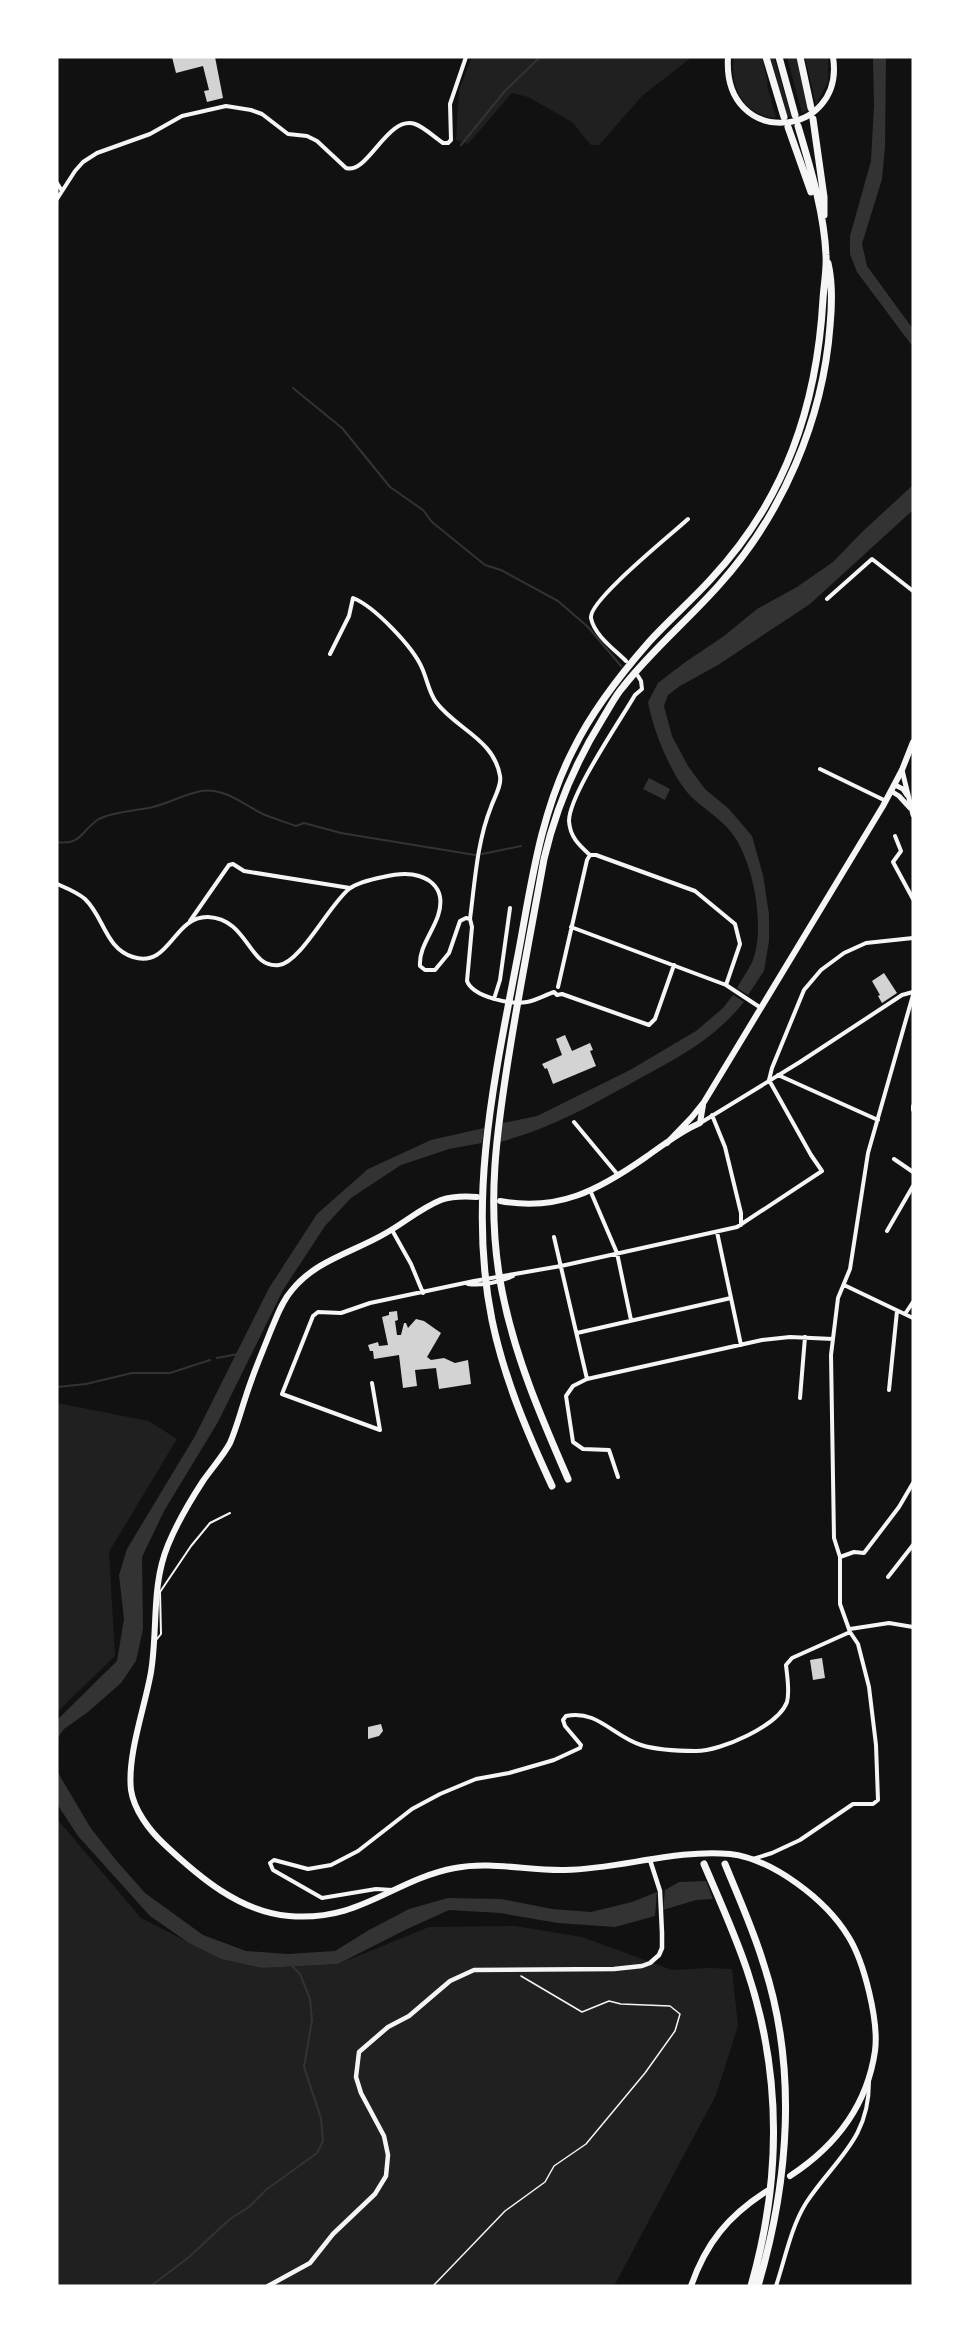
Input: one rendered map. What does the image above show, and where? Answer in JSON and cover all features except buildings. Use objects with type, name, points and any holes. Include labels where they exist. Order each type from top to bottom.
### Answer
[{"type":"highway","points":[[766,57],[784,117]]},
{"type":"highway","points":[[779,57],[795,114]]},
{"type":"highway","points":[[800,57],[815,107]]},
{"type":"highway","points":[[813,119],[824,197],[824,235]]},
{"type":"highway","points":[[568,1479],[533,1400],[513,1336],[499,1269],[493,1188],[497,1122],[553,821],[581,753],[621,688],[658,646],[720,585],[745,554],[768,518],[797,461],[812,421],[829,345],[832,298],[819,207],[798,126]]},
{"type":"highway","points":[[788,128],[824,235]]},
{"type":"highway","points":[[552,1486],[518,1406],[497,1340],[485,1270],[482,1188],[489,1120],[510,993],[546,819],[573,749],[613,684],[651,640],[712,579],[747,537],[784,474],[810,396],[822,330],[826,257]]},
{"type":"highway","points":[[704,1864],[747,1971],[770,2063],[775,2130],[774,2159],[754,2285]]},
{"type":"highway","points":[[725,1864],[763,1962],[775,2007],[782,2047],[786,2132],[784,2162],[776,2218],[763,2270],[754,2285]]},
{"type":"main road","points":[[728,57],[730,81],[742,107],[762,121],[775,122],[798,120],[815,107],[831,89],[834,78],[833,57]]},
{"type":"main road","points":[[500,1201],[538,1205],[558,1202],[590,1190],[619,1176],[697,1119],[704,1102],[886,801],[902,770],[913,741]]},
{"type":"main road","points":[[902,770],[912,812]]},
{"type":"main road","points":[[893,788],[903,789],[908,799]]},
{"type":"main road","points":[[893,788],[912,812]]},
{"type":"main road","points":[[477,1197],[461,1196],[436,1202],[392,1230],[312,1271],[297,1283],[284,1301],[230,1442],[192,1499],[166,1548],[156,1593],[154,1643],[131,1784],[132,1796],[155,1835],[226,1893],[244,1905],[273,1914],[320,1917],[333,1914],[374,1901],[417,1880],[458,1867],[565,1870],[717,1854],[753,1859],[787,1877],[818,1900],[848,1935],[859,1958],[875,2025],[876,2042],[869,2082],[853,2117],[834,2140],[809,2163],[790,2176]]},
{"type":"main road","points":[[691,2286],[709,2246],[728,2221],[766,2192]]},
{"type":"street","points":[[57,199],[83,162],[97,153],[150,134],[182,116],[226,106],[262,114],[288,134],[307,136],[317,141],[351,170],[358,167],[382,140],[400,126],[407,124],[415,124],[443,143],[448,143],[451,140],[450,104],[466,57]]},
{"type":"street","points":[[57,183],[62,191]]},
{"type":"street","points":[[626,662],[594,628],[590,615],[594,606],[611,587],[688,519]]},
{"type":"street","points":[[828,599],[872,559],[913,591]]},
{"type":"street","points":[[330,654],[349,616],[353,598],[362,601],[400,635],[421,666],[434,700],[478,738],[496,761],[501,779],[483,826],[470,918],[472,927],[467,981],[471,989],[495,999],[525,1003],[554,992],[558,987],[590,855]]},
{"type":"street","points":[[639,676],[642,689],[635,695],[576,794],[569,820],[572,834],[576,843],[590,855],[596,855],[695,891],[735,924],[740,944],[726,985]]},
{"type":"street","points":[[820,770],[886,801]]},
{"type":"street","points":[[895,836],[901,851],[893,862],[913,899]]},
{"type":"street","points":[[57,884],[86,900],[113,944],[134,957],[144,959],[160,953],[189,921],[229,865],[233,864],[244,871],[350,888]]},
{"type":"street","points":[[189,921],[206,917],[224,920],[234,926],[261,960],[279,965],[289,962],[296,955],[330,909],[350,888],[379,878],[400,874],[422,877],[433,884],[440,897],[440,908],[419,959],[420,966],[425,970],[435,970],[443,963],[460,921],[470,918]]},
{"type":"street","points":[[495,999],[500,980],[510,908]]},
{"type":"street","points":[[571,927],[726,985],[761,1008]]},
{"type":"street","points":[[372,1383],[380,1430],[282,1394],[313,1316],[318,1312],[340,1313],[370,1303],[561,1266],[740,1226],[822,1171],[770,1080],[772,1068],[804,990],[821,970],[844,953],[866,943],[913,938]]},
{"type":"street","points":[[554,992],[557,995],[562,993],[649,1024],[655,1019],[674,965]]},
{"type":"street","points":[[558,987],[562,989],[562,993]]},
{"type":"street","points":[[697,1119],[712,1115],[770,1080],[902,995],[913,994],[863,1177],[850,1269],[838,1298],[831,1355],[834,1538],[840,1557],[840,1604],[858,1644],[869,1687],[876,1745],[878,1800],[873,1804],[853,1804],[800,1840],[753,1859]]},
{"type":"street","points":[[777,1075],[878,1120]]},
{"type":"street","points":[[697,1119],[718,1111]]},
{"type":"street","points":[[712,1115],[725,1147],[741,1213],[740,1226]]},
{"type":"street","points":[[574,1122],[619,1176]]},
{"type":"street","points":[[894,1160],[913,1172]]},
{"type":"street","points":[[887,1231],[913,1186]]},
{"type":"street","points":[[590,1190],[617,1253],[631,1320]]},
{"type":"street","points":[[392,1230],[411,1264],[423,1293]]},
{"type":"street","points":[[717,1232],[741,1346]]},
{"type":"street","points":[[554,1237],[587,1379]]},
{"type":"street","points":[[844,1285],[913,1318]]},
{"type":"street","points":[[577,1333],[731,1298]]},
{"type":"street","points":[[905,1314],[913,1302]]},
{"type":"street","points":[[889,1389],[897,1311]]},
{"type":"street","points":[[618,1477],[609,1450],[584,1449],[573,1442],[566,1396],[573,1386],[587,1379],[779,1337],[833,1339]]},
{"type":"street","points":[[800,1398],[805,1337]]},
{"type":"street","points":[[840,1557],[854,1552],[864,1552],[913,1483]]},
{"type":"street","points":[[888,1577],[913,1545]]},
{"type":"street","points":[[396,1891],[376,1889],[322,1898],[273,1870],[270,1863],[274,1860],[308,1869],[331,1865],[358,1851],[412,1809],[440,1794],[476,1779],[509,1773],[569,1754],[580,1748],[581,1744],[565,1726],[563,1720],[572,1714],[591,1717],[628,1741],[644,1746],[698,1751],[720,1746],[754,1732],[778,1717],[787,1701],[786,1665],[792,1658],[850,1630],[889,1623],[913,1627]]},
{"type":"street","points":[[268,2286],[310,2263],[333,2234],[375,2194],[386,2176],[388,2155],[384,2136],[361,2093],[356,2077],[359,2052],[388,2027],[409,2016],[450,1981],[474,1970],[614,1969],[642,1966],[659,1955],[662,1948],[661,1896],[651,1860]]},
{"type":"street","points":[[776,2286],[798,2220],[806,2204],[851,2147],[861,2127],[869,2103],[869,2082]]},
{"type":"lane","points":[[154,1643],[160,1634],[160,1592],[191,1545],[210,1523],[230,1513]]},
{"type":"path","points":[[433,2286],[505,2211],[545,2182],[554,2166],[586,2144],[645,2073],[675,2031],[680,2014],[669,2006],[621,2004],[609,2001],[581,2012],[510,1970]]},
{"type":"shaded area","points":[[472,57],[692,57],[642,96],[599,145],[591,145],[572,122],[528,97],[512,93],[468,144],[456,140],[459,90]]},
{"type":"shaded area","points":[[734,57],[762,57],[776,118],[755,112],[741,98],[734,79]]},
{"type":"shaded area","points":[[770,57],[774,57],[791,116],[788,117]]},
{"type":"shaded area","points":[[787,57],[798,57],[809,110],[802,113]]},
{"type":"shaded area","points":[[805,57],[828,57],[828,82],[816,105]]},
{"type":"shaded area","points":[[873,57],[886,57],[885,147],[882,179],[862,244],[867,266],[913,329],[913,347],[857,272],[850,254],[850,236],[871,161],[874,105]]},
{"type":"shaded area","points":[[913,485],[913,510],[810,604],[718,665],[680,686],[668,695],[664,706],[672,736],[688,766],[705,789],[729,809],[752,836],[763,875],[769,914],[769,941],[764,971],[748,995],[737,988],[753,960],[758,931],[756,898],[748,866],[731,832],[692,797],[680,782],[662,749],[648,702],[658,683],[684,663],[724,636],[757,609],[797,587],[833,562]]},
{"type":"shaded area","points":[[649,778],[670,789],[665,800],[643,789]]},
{"type":"shaded area","points":[[733,995],[744,1002],[719,1028],[691,1049],[567,1117],[535,1131],[500,1142],[503,1123],[537,1116],[630,1070],[696,1031],[723,1008]]},
{"type":"shaded area","points":[[484,1128],[482,1143],[449,1149],[401,1165],[351,1198],[325,1226],[283,1290],[218,1422],[164,1511],[142,1557],[143,1629],[136,1661],[121,1683],[88,1712],[64,1729],[57,1739],[57,1720],[117,1661],[124,1619],[119,1575],[127,1549],[195,1436],[269,1288],[317,1214],[368,1169],[431,1140]]},
{"type":"shaded area","points":[[57,1403],[149,1421],[177,1439],[109,1552],[115,1656],[57,1712]]},
{"type":"shaded area","points":[[57,1771],[90,1827],[145,1893],[203,1935],[246,1951],[288,1954],[335,1951],[409,1909],[448,1898],[501,1899],[552,1909],[591,1912],[632,1902],[657,1892],[655,1916],[615,1927],[558,1923],[500,1913],[449,1910],[338,1964],[262,1968],[221,1959],[189,1943],[150,1916],[78,1836],[57,1804]]},
{"type":"shaded area","points":[[57,1819],[141,1918],[221,1959],[262,1968],[338,1964],[429,1927],[515,1926],[582,1937],[672,1970],[732,1969],[738,2026],[716,2095],[614,2286],[57,2286]]},
{"type":"shaded area","points":[[706,1881],[713,1899],[696,1900],[663,1910],[665,1890],[679,1882]]},
{"type":"waterway","points":[[461,145],[504,92],[540,57]]},
{"type":"waterway","points":[[293,388],[342,428],[390,487],[423,510],[432,522],[485,565],[501,570],[558,601],[588,627],[621,666]]},
{"type":"waterway","points":[[57,842],[72,842],[93,823],[105,816],[153,807],[195,792],[210,791],[227,794],[265,815],[296,826],[304,823],[341,833],[475,855]]},
{"type":"waterway","points":[[482,854],[521,846]]},
{"type":"waterway","points":[[217,1358],[238,1354]]},
{"type":"waterway","points":[[57,1387],[86,1384],[132,1373],[170,1373],[210,1360]]},
{"type":"waterway","points":[[151,2286],[189,2257],[230,2219],[249,2207],[267,2189],[317,2153],[323,2141],[321,2118],[304,2067],[312,2020],[310,1999],[300,1974],[292,1966]]}]
